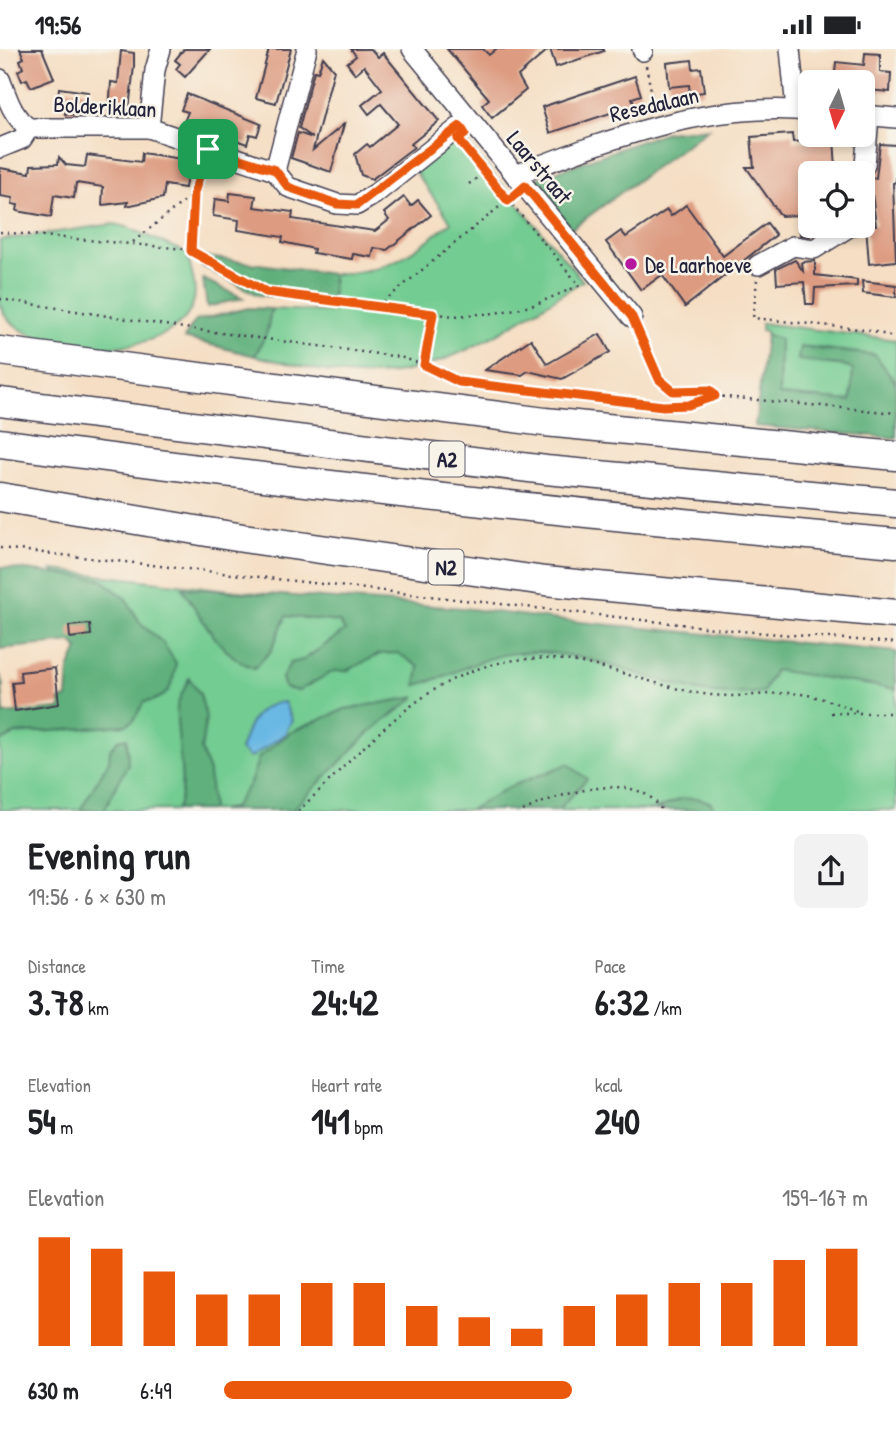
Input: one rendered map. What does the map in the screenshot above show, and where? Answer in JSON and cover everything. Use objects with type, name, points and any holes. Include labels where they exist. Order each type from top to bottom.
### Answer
[{"type":"highway","points":[[0,351],[545,422],[896,456]]},
{"type":"highway","name":"A2","points":[[0,402],[532,469],[896,503]]},
{"type":"highway","name":"A2","points":[[0,443],[241,476],[548,511],[896,543]]},
{"type":"highway","name":"N2","points":[[0,497],[243,538],[545,581],[896,614]]},
{"type":"street","points":[[149,128],[155,70],[161,49]]},
{"type":"street","points":[[275,170],[307,49]]},
{"type":"street","name":"Laarstraat","points":[[412,49],[464,123],[520,181],[632,317]]},
{"type":"street","points":[[790,49],[798,87]]},
{"type":"street","name":"Bolderiklaan","points":[[0,79],[20,122],[30,128],[149,128],[275,170],[288,187],[337,204],[357,205],[464,123]]},
{"type":"street","name":"Resedalaan","points":[[520,181],[658,124],[771,109],[798,110]]},
{"type":"street","points":[[875,117],[896,118]]},
{"type":"street","name":"Bolderiklaan","points":[[0,148],[22,139],[30,128]]},
{"type":"street","points":[[758,265],[793,246],[814,249],[832,238]]},
{"type":"path","points":[[643,50],[658,124]]},
{"type":"path","points":[[464,123],[465,134],[458,139],[580,286]]},
{"type":"path","points":[[191,251],[194,193],[208,149]]},
{"type":"path","points":[[469,184],[485,172]]},
{"type":"path","points":[[377,307],[508,201],[520,181]]},
{"type":"path","points":[[133,242],[194,193]]},
{"type":"path","points":[[0,232],[133,242],[191,251],[266,292],[433,314],[495,313],[531,306],[580,286],[598,274]]},
{"type":"path","points":[[758,265],[753,318],[869,330],[896,338]]},
{"type":"path","points":[[0,299],[184,328],[400,357],[459,382],[663,406],[688,405],[715,396],[896,413]]},
{"type":"path","points":[[424,365],[433,314]]},
{"type":"path","points":[[632,317],[659,379],[673,391],[710,390],[715,396]]},
{"type":"path","points":[[0,548],[741,631],[896,643]]},
{"type":"path","points":[[298,810],[362,747],[416,702],[456,675],[507,659],[566,660],[702,694],[763,697],[789,693],[809,696],[860,712]]},
{"type":"path","points":[[831,713],[896,713]]},
{"type":"path","points":[[523,810],[582,789],[636,788],[662,810]]},
{"type":"green space","points":[[709,128],[571,229],[533,180],[666,132]]},
{"type":"green space","points":[[461,136],[583,281],[470,348],[409,370],[377,375],[344,374],[255,356],[267,332],[271,309],[332,312],[333,274],[368,270],[397,260],[451,222],[415,172]]},
{"type":"green space","points":[[114,224],[187,253],[195,295],[182,321],[159,336],[129,345],[96,347],[63,344],[34,336],[11,322],[0,304],[0,240]]},
{"type":"green space","points":[[199,256],[333,274],[332,300],[258,295],[202,266]]},
{"type":"green space","points":[[203,279],[243,298],[207,307]]},
{"type":"green space","points":[[248,308],[271,309],[267,332],[255,356],[184,338],[195,321]]},
{"type":"green space","points":[[761,323],[896,340],[896,383],[875,355],[802,346],[818,363],[847,366],[853,370],[851,401],[779,395],[780,339],[766,335],[766,331],[761,330]]},
{"type":"green space","points":[[766,335],[780,339],[779,395],[851,401],[853,370],[847,366],[798,360],[800,347],[875,355],[896,383],[896,438],[755,426]]},
{"type":"green space","points":[[0,567],[101,579],[126,599],[141,624],[163,643],[176,663],[168,690],[159,698],[144,702],[133,721],[126,725],[15,734],[0,742],[0,675],[4,686],[4,714],[60,709],[60,700],[67,698],[69,669],[78,649],[72,642],[0,649]]},
{"type":"green space","points":[[53,570],[896,665],[896,810],[0,810],[0,734],[138,698],[169,684]]},
{"type":"green space","points":[[182,588],[463,608],[560,620],[896,652],[896,689],[775,670],[763,692],[715,693],[699,691],[587,659],[541,652],[491,658],[416,685],[419,667],[398,653],[380,654],[346,671],[334,671],[298,691],[285,688],[282,678],[290,663],[303,660],[345,631],[339,622],[286,616],[271,651],[254,668],[231,655],[221,645]]},
{"type":"green space","points":[[189,678],[200,694],[206,717],[201,750],[209,772],[212,810],[176,810],[180,801],[182,776],[177,708]]},
{"type":"green space","points":[[416,697],[370,732],[292,810],[217,810],[233,808],[250,783],[259,757],[291,732],[345,709]]},
{"type":"green space","points":[[127,738],[128,764],[104,810],[80,810],[109,761],[110,750],[118,740]]},
{"type":"green space","points":[[568,764],[587,779],[558,810],[470,810],[509,787]]},
{"type":"green space","points":[[697,798],[710,802],[716,810],[654,810],[681,799]]},
{"type":"water","points":[[284,702],[292,720],[285,734],[250,758],[240,750],[254,717],[266,707]]},
{"type":"building","points":[[20,49],[42,49],[54,78],[31,87],[27,79],[22,81],[18,71],[23,68],[20,60],[24,58]]},
{"type":"building","points":[[184,49],[210,49],[185,77],[176,69],[180,64],[175,60]]},
{"type":"building","points":[[269,49],[291,49],[276,103],[256,98]]},
{"type":"building","points":[[351,49],[371,49],[378,57],[383,53],[439,121],[411,144],[414,147],[372,179],[361,175],[355,154],[367,144],[370,147],[398,124],[381,104],[369,114],[362,105],[382,89],[364,66],[355,74],[347,63],[356,56]]},
{"type":"building","points":[[447,49],[483,49],[489,55],[496,49],[549,49],[518,76],[526,90],[492,118],[482,105],[489,99]]},
{"type":"building","points":[[550,49],[604,49],[604,51],[556,67]]},
{"type":"building","points":[[121,51],[134,53],[129,109],[120,108],[120,114],[109,113],[111,82],[118,83]]},
{"type":"building","points":[[865,53],[880,54],[880,72],[891,73],[890,92],[875,91],[875,70],[835,70],[836,62],[864,65]]},
{"type":"building","points":[[323,57],[334,70],[313,150],[344,124],[331,172],[291,158],[298,133],[313,138],[299,128],[314,71],[318,72]]},
{"type":"building","points":[[692,60],[693,69],[701,68],[704,92],[690,94],[689,85],[669,87],[667,63]]},
{"type":"building","points":[[635,76],[641,95],[632,98],[635,105],[550,133],[542,107]]},
{"type":"building","points":[[59,88],[88,92],[86,110],[77,109],[77,115],[65,114],[66,108],[57,107]]},
{"type":"building","points":[[187,94],[261,124],[257,136],[250,134],[247,144],[184,122],[188,112],[181,110]]},
{"type":"building","points":[[792,134],[793,142],[798,142],[798,147],[835,147],[836,161],[798,161],[798,215],[781,216],[746,167],[754,167],[751,137]]},
{"type":"building","points":[[880,144],[896,145],[896,182],[893,183],[896,261],[869,264],[867,238],[875,238],[876,178]]},
{"type":"building","points":[[142,153],[182,159],[181,165],[188,169],[185,188],[165,185],[163,198],[127,206],[128,202],[102,205],[103,187],[76,183],[74,198],[54,195],[51,217],[17,211],[18,205],[12,204],[13,198],[0,196],[0,168],[30,173],[31,165],[58,164],[59,157],[66,165],[85,167],[87,155],[141,162]]},
{"type":"building","points":[[230,193],[256,196],[254,207],[293,212],[292,219],[375,231],[389,220],[384,213],[404,197],[411,206],[418,200],[431,215],[387,250],[374,248],[372,257],[353,254],[352,259],[313,253],[314,249],[282,242],[283,237],[238,230],[239,220],[213,216],[215,199],[229,201]]},
{"type":"building","points":[[686,205],[723,256],[767,223],[776,235],[685,307],[662,275],[641,290],[606,242],[621,231],[626,237],[667,210],[671,216]]},
{"type":"building","points":[[795,260],[803,271],[802,262],[815,261],[815,275],[857,280],[857,286],[815,288],[814,304],[806,304],[804,282],[777,284],[776,269]]},
{"type":"building","points":[[862,281],[896,285],[896,297],[863,293]]},
{"type":"building","points":[[600,334],[610,352],[562,379],[528,371],[522,375],[485,370],[531,339],[547,364]]},
{"type":"building","points":[[90,624],[91,635],[70,638],[69,626]]},
{"type":"building","points":[[55,668],[59,704],[15,711],[12,683],[21,682],[20,672]]},
{"type":"place","name":"De Laarhoeve","points":[[631,264]]},
{"type":"route","points":[[460,126],[465,134],[458,139],[508,201],[525,186],[632,317],[659,379],[673,391],[710,390],[715,396],[688,405],[663,406],[459,382],[424,365],[433,314],[266,292],[191,251],[194,193],[208,149],[275,170],[288,187],[337,204],[357,205],[375,194],[460,126]]}]
